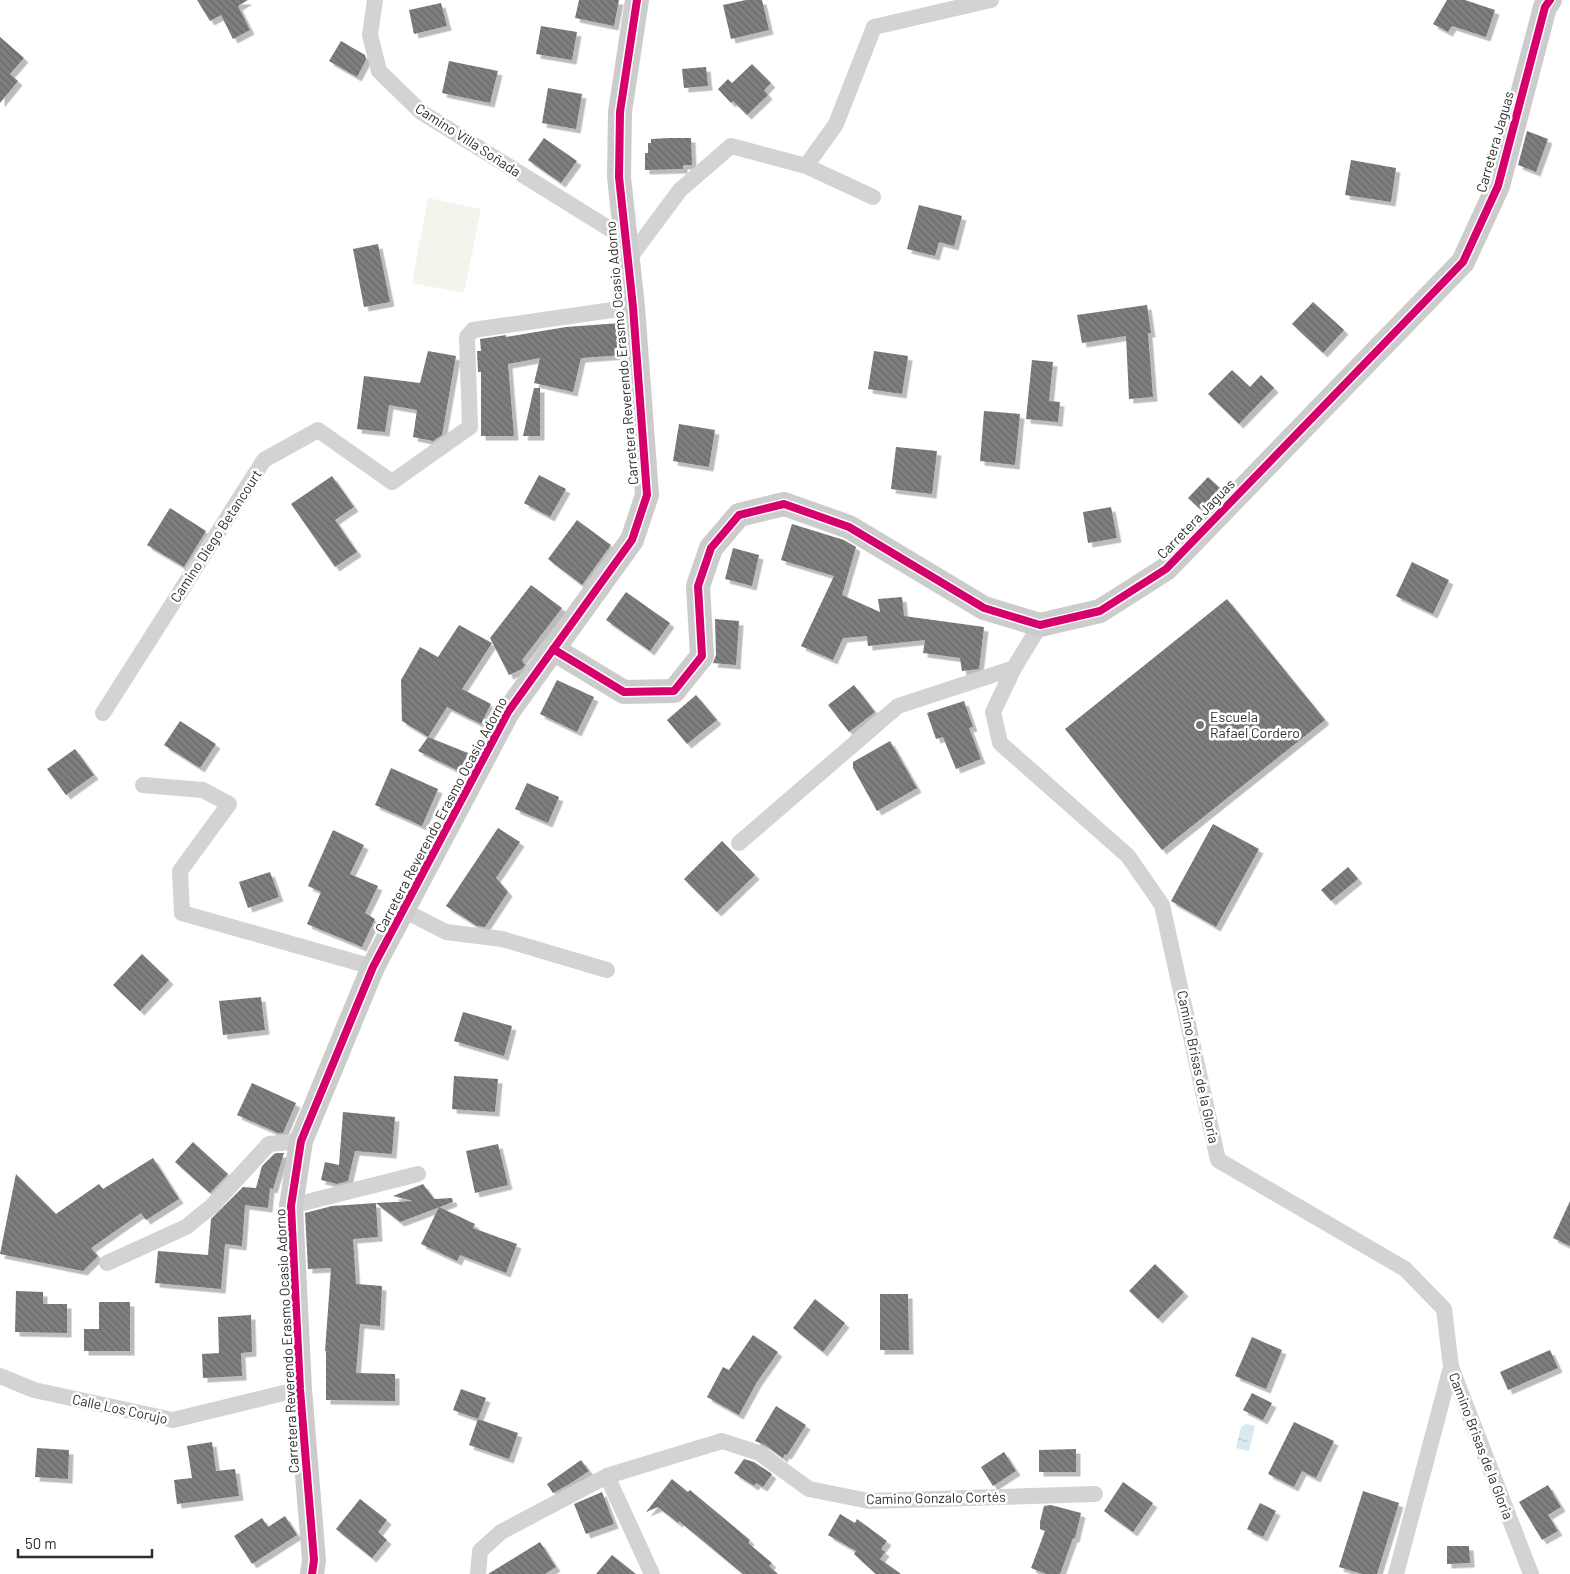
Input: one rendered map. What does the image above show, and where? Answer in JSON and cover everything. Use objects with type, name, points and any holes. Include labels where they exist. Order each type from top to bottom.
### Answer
[{"type":"street","name":"Camino Villa Soñada","points":[[374,0],[370,35],[379,71],[421,112],[627,250]]},
{"type":"street","name":"Carretera Reverendo Erasmo Ocasio Adorno","points":[[312,1574],[314,1560],[300,1389],[292,1206],[300,1142],[373,967],[508,712],[632,540],[646,495],[633,307],[619,177],[620,112],[638,0]]},
{"type":"street","points":[[806,166],[836,124],[874,27],[991,0]]},
{"type":"street","name":"Carretera Jaguas","points":[[1040,625],[1100,611],[1166,569],[1463,262],[1498,186],[1543,2]]},
{"type":"street","points":[[627,250],[680,190],[731,146],[806,166],[873,198]]},
{"type":"street","name":"Camino Diego Betancourt","points":[[103,713],[264,460],[318,430],[392,482],[470,427],[467,337],[472,330],[633,307]]},
{"type":"street","points":[[552,649],[624,692],[674,691],[702,656],[698,586],[711,548],[740,515],[784,504],[849,527],[984,608],[1040,625]]},
{"type":"street","name":"Camino Brisas de la Gloria","points":[[1040,625],[1014,668],[993,712],[1000,743],[1128,856],[1162,905],[1218,1160],[1405,1269],[1444,1309],[1451,1367],[1531,1574]]},
{"type":"street","points":[[740,843],[898,706],[1014,668]]},
{"type":"street","points":[[143,785],[203,790],[229,804],[180,871],[182,913],[373,967]]},
{"type":"street","points":[[403,910],[446,932],[502,939],[606,970]]},
{"type":"street","points":[[107,1263],[186,1227],[212,1206],[269,1144],[300,1142]]},
{"type":"street","points":[[292,1206],[418,1174]]},
{"type":"street","points":[[1396,1574],[1451,1367]]},
{"type":"street","name":"Calle Los Corujo","points":[[0,1376],[34,1390],[173,1420],[300,1389]]},
{"type":"street","name":"Camino Gonzalo Cortés","points":[[478,1574],[480,1551],[502,1532],[607,1476],[722,1441],[760,1453],[809,1488],[869,1501],[1095,1494]]},
{"type":"street","points":[[607,1476],[652,1574]]},
{"type":"shaded area","points":[[428,198],[481,209],[464,293],[412,283]]},
{"type":"water","points":[[1246,1424],[1255,1426],[1249,1451],[1236,1448],[1241,1427]]},
{"type":"building","points":[[197,0],[248,0],[238,6],[250,30],[233,39],[221,15],[210,21]]},
{"type":"building","points":[[579,0],[619,0],[614,26],[575,18]]},
{"type":"building","points":[[746,0],[762,0],[769,30],[731,39],[723,5]]},
{"type":"building","points":[[1447,0],[1465,0],[1495,10],[1486,37],[1452,26],[1448,32],[1433,24]]},
{"type":"building","points":[[441,3],[447,26],[414,34],[409,10]]},
{"type":"building","points":[[541,26],[577,32],[572,60],[536,54]]},
{"type":"building","points":[[0,37],[24,58],[10,74],[18,81],[0,103]]},
{"type":"building","points":[[341,41],[365,55],[366,60],[357,77],[329,61]]},
{"type":"building","points":[[449,61],[498,71],[490,103],[442,93]]},
{"type":"building","points":[[752,64],[771,83],[764,90],[768,95],[747,115],[733,101],[731,103],[718,89],[728,79],[732,83]]},
{"type":"building","points":[[706,67],[708,86],[684,88],[682,69]]},
{"type":"building","points":[[548,88],[582,94],[576,129],[542,123]]},
{"type":"building","points":[[1527,131],[1548,139],[1536,172],[1518,165]]},
{"type":"building","points":[[544,138],[577,161],[561,183],[528,160]]},
{"type":"building","points":[[691,138],[692,165],[683,165],[683,169],[645,170],[645,153],[648,153],[648,143],[651,143],[651,139]]},
{"type":"building","points":[[1351,160],[1396,168],[1391,202],[1345,195]]},
{"type":"building","points":[[919,205],[962,216],[954,246],[939,242],[935,256],[907,249]]},
{"type":"building","points":[[378,244],[390,302],[364,307],[353,249]]},
{"type":"building","points":[[1313,302],[1344,330],[1323,353],[1292,324]]},
{"type":"building","points":[[1147,305],[1151,333],[1148,333],[1153,397],[1129,399],[1126,336],[1082,343],[1077,315]]},
{"type":"building","points":[[620,323],[623,355],[581,358],[573,392],[534,383],[540,358],[508,364],[514,436],[481,436],[481,372],[478,372],[477,351],[481,351],[480,339],[506,335],[506,337],[566,327]]},
{"type":"building","points":[[428,351],[456,356],[442,435],[433,441],[413,437],[417,410],[389,405],[385,432],[357,429],[364,376],[420,383]]},
{"type":"building","points":[[874,351],[908,356],[902,394],[868,389]]},
{"type":"building","points":[[1032,360],[1053,362],[1049,401],[1060,402],[1058,422],[1026,419]]},
{"type":"building","points":[[1232,370],[1250,387],[1261,375],[1274,388],[1239,424],[1208,394]]},
{"type":"building","points":[[534,388],[540,388],[540,436],[523,436]]},
{"type":"building","points":[[984,411],[1020,414],[1015,465],[980,461]]},
{"type":"building","points":[[679,424],[715,430],[709,467],[673,461]]},
{"type":"building","points":[[896,447],[937,451],[932,494],[891,489]]},
{"type":"building","points":[[539,475],[566,489],[550,517],[524,503]]},
{"type":"building","points":[[332,476],[354,507],[335,520],[357,552],[335,567],[291,504]]},
{"type":"building","points":[[1208,477],[1220,488],[1200,509],[1188,498]]},
{"type":"building","points":[[1111,507],[1117,538],[1088,543],[1083,512]]},
{"type":"building","points":[[170,508],[206,531],[184,567],[147,545]]},
{"type":"building","points":[[577,520],[611,545],[582,585],[548,559]]},
{"type":"building","points":[[792,524],[844,540],[856,547],[842,595],[880,612],[878,599],[902,597],[904,616],[984,627],[979,669],[962,671],[960,658],[923,653],[925,640],[868,646],[867,636],[843,638],[833,660],[801,646],[834,576],[781,560]]},
{"type":"building","points":[[733,548],[759,555],[752,586],[725,579]]},
{"type":"building","points":[[1412,562],[1449,580],[1433,614],[1396,596]]},
{"type":"building","points":[[531,585],[562,608],[522,660],[525,665],[522,669],[509,675],[490,638]]},
{"type":"building","points":[[626,592],[670,623],[650,651],[606,620]]},
{"type":"building","points":[[1227,599],[1325,720],[1162,850],[1065,729]]},
{"type":"building","points":[[715,619],[739,621],[736,665],[713,663],[716,655]]},
{"type":"building","points":[[459,625],[492,643],[462,689],[491,704],[481,724],[447,707],[428,737],[402,721],[401,680],[420,647],[438,657]]},
{"type":"building","points":[[557,680],[594,697],[577,732],[540,714]]},
{"type":"building","points":[[854,685],[875,712],[849,732],[828,705]]},
{"type":"building","points":[[696,695],[717,720],[687,744],[667,720]]},
{"type":"building","points":[[964,701],[973,727],[969,728],[981,759],[956,769],[943,737],[936,739],[927,713]]},
{"type":"building","points":[[180,721],[216,744],[200,768],[164,745]]},
{"type":"building","points":[[428,737],[468,753],[459,771],[418,751]]},
{"type":"building","points":[[890,741],[917,788],[877,811],[853,768],[853,762]]},
{"type":"building","points":[[75,749],[94,775],[66,795],[47,769]]},
{"type":"building","points":[[391,768],[438,789],[422,826],[375,805]]},
{"type":"building","points":[[527,783],[559,797],[548,823],[515,809]]},
{"type":"building","points":[[1213,824],[1259,849],[1216,927],[1171,901]]},
{"type":"building","points":[[498,828],[520,842],[496,878],[508,892],[485,927],[477,926],[446,906]]},
{"type":"building","points":[[333,830],[364,845],[350,874],[378,886],[365,913],[375,919],[362,947],[307,924],[321,892],[308,886]]},
{"type":"building","points":[[722,841],[755,875],[717,912],[684,879]]},
{"type":"building","points":[[1348,867],[1358,879],[1331,901],[1321,890]]},
{"type":"building","points":[[270,872],[279,897],[248,908],[239,882]]},
{"type":"building","points":[[142,954],[169,980],[140,1011],[113,985]]},
{"type":"building","points":[[261,997],[265,1030],[223,1035],[219,1001]]},
{"type":"building","points":[[463,1012],[512,1026],[504,1056],[454,1041]]},
{"type":"building","points":[[454,1076],[498,1079],[495,1112],[452,1109]]},
{"type":"building","points":[[252,1083],[296,1103],[283,1133],[278,1133],[237,1115]]},
{"type":"building","points":[[343,1112],[395,1117],[392,1154],[355,1151],[348,1181],[337,1184],[321,1180],[325,1162],[339,1165]]},
{"type":"building","points":[[193,1142],[228,1174],[210,1193],[175,1162]]},
{"type":"building","points":[[498,1144],[508,1185],[475,1193],[466,1151]]},
{"type":"building","points":[[277,1153],[284,1153],[273,1189],[270,1188],[268,1208],[245,1205],[242,1246],[225,1244],[221,1289],[155,1283],[158,1251],[208,1255],[211,1219],[243,1187],[256,1188],[262,1166]]},
{"type":"building","points":[[153,1158],[179,1199],[146,1220],[141,1213],[91,1248],[98,1256],[83,1271],[0,1254],[16,1174],[56,1214],[99,1184],[103,1189]]},
{"type":"building","points":[[423,1184],[434,1199],[452,1198],[453,1202],[400,1222],[376,1203],[413,1201],[393,1196]]},
{"type":"building","points":[[1570,1201],[1570,1246],[1553,1238]]},
{"type":"building","points":[[376,1203],[378,1237],[353,1239],[356,1284],[382,1286],[380,1326],[360,1324],[356,1373],[395,1374],[395,1401],[326,1400],[325,1351],[331,1268],[308,1269],[305,1213],[332,1206]]},
{"type":"building","points":[[439,1207],[475,1224],[473,1228],[517,1244],[506,1273],[460,1255],[457,1261],[421,1244]]},
{"type":"building","points":[[1155,1264],[1184,1292],[1158,1319],[1129,1291]]},
{"type":"building","points":[[16,1291],[43,1292],[43,1304],[67,1304],[67,1333],[15,1332]]},
{"type":"building","points":[[880,1294],[908,1294],[909,1350],[880,1350]]},
{"type":"building","points":[[815,1299],[845,1323],[823,1352],[793,1328]]},
{"type":"building","points":[[99,1302],[130,1302],[130,1351],[84,1351],[84,1329],[99,1329]]},
{"type":"building","points":[[251,1315],[252,1352],[241,1353],[242,1376],[203,1378],[202,1354],[219,1353],[218,1317]]},
{"type":"building","points":[[753,1335],[778,1352],[757,1382],[739,1415],[707,1397],[723,1367],[729,1370]]},
{"type":"building","points":[[1252,1337],[1282,1350],[1266,1389],[1235,1376]]},
{"type":"building","points":[[1550,1350],[1558,1368],[1508,1390],[1500,1372]]},
{"type":"building","points":[[461,1389],[486,1398],[478,1419],[453,1410]]},
{"type":"building","points":[[1252,1393],[1272,1403],[1263,1420],[1243,1410]]},
{"type":"building","points":[[776,1406],[806,1425],[787,1455],[785,1454],[783,1458],[765,1445],[755,1441]]},
{"type":"building","points":[[478,1419],[518,1433],[509,1459],[469,1445]]},
{"type":"building","points":[[1294,1422],[1334,1441],[1316,1478],[1302,1471],[1294,1487],[1268,1474]]},
{"type":"building","points":[[212,1442],[216,1471],[235,1469],[239,1496],[177,1504],[174,1480],[192,1478],[187,1446]]},
{"type":"building","points":[[37,1448],[69,1450],[68,1479],[35,1477]]},
{"type":"building","points":[[1076,1449],[1076,1472],[1039,1472],[1039,1450]]},
{"type":"building","points":[[1004,1452],[1016,1471],[993,1486],[981,1467]]},
{"type":"building","points":[[744,1459],[754,1462],[772,1474],[763,1487],[756,1483],[754,1486],[734,1473]]},
{"type":"building","points":[[581,1460],[589,1471],[553,1493],[547,1484]]},
{"type":"building","points":[[672,1479],[688,1492],[690,1490],[750,1540],[748,1543],[772,1563],[769,1566],[778,1574],[743,1574],[679,1521],[678,1523],[658,1507],[646,1512]]},
{"type":"building","points":[[1123,1482],[1153,1503],[1133,1532],[1104,1511]]},
{"type":"building","points":[[1548,1485],[1561,1507],[1548,1515],[1558,1531],[1542,1540],[1519,1502]]},
{"type":"building","points":[[1363,1491],[1399,1503],[1377,1574],[1362,1574],[1339,1567]]},
{"type":"building","points":[[602,1492],[614,1524],[586,1534],[574,1504]]},
{"type":"building","points":[[360,1499],[387,1520],[378,1532],[387,1540],[372,1558],[336,1529]]},
{"type":"building","points":[[1260,1503],[1276,1511],[1263,1537],[1247,1529]]},
{"type":"building","points":[[1051,1505],[1081,1513],[1075,1538],[1073,1538],[1060,1574],[1046,1574],[1031,1568],[1045,1531],[1040,1529],[1044,1506]]},
{"type":"building","points":[[840,1514],[855,1523],[857,1519],[887,1541],[881,1549],[885,1552],[880,1559],[901,1574],[876,1574],[854,1554],[856,1551],[828,1535]]},
{"type":"building","points":[[285,1516],[297,1535],[252,1564],[234,1536],[262,1518],[268,1527]]},
{"type":"building","points":[[540,1542],[556,1567],[545,1574],[488,1574]]},
{"type":"building","points":[[1447,1546],[1469,1546],[1470,1563],[1447,1564]]},
{"type":"building","points":[[612,1555],[636,1574],[596,1574]]},
{"type":"cycle path","points":[[312,1574],[314,1560],[300,1389],[291,1206],[301,1141],[373,967],[508,712],[632,540],[647,495],[633,307],[619,177],[620,112],[637,0]]},
{"type":"cycle path","points":[[553,649],[624,692],[674,691],[702,656],[698,586],[711,548],[739,515],[784,504],[849,527],[984,608],[1040,625],[1100,611],[1166,569],[1463,262],[1498,186],[1545,7],[1550,0]]},
{"type":"place","name":"Escuela Rafael Cordero","points":[[1200,725]]}]
